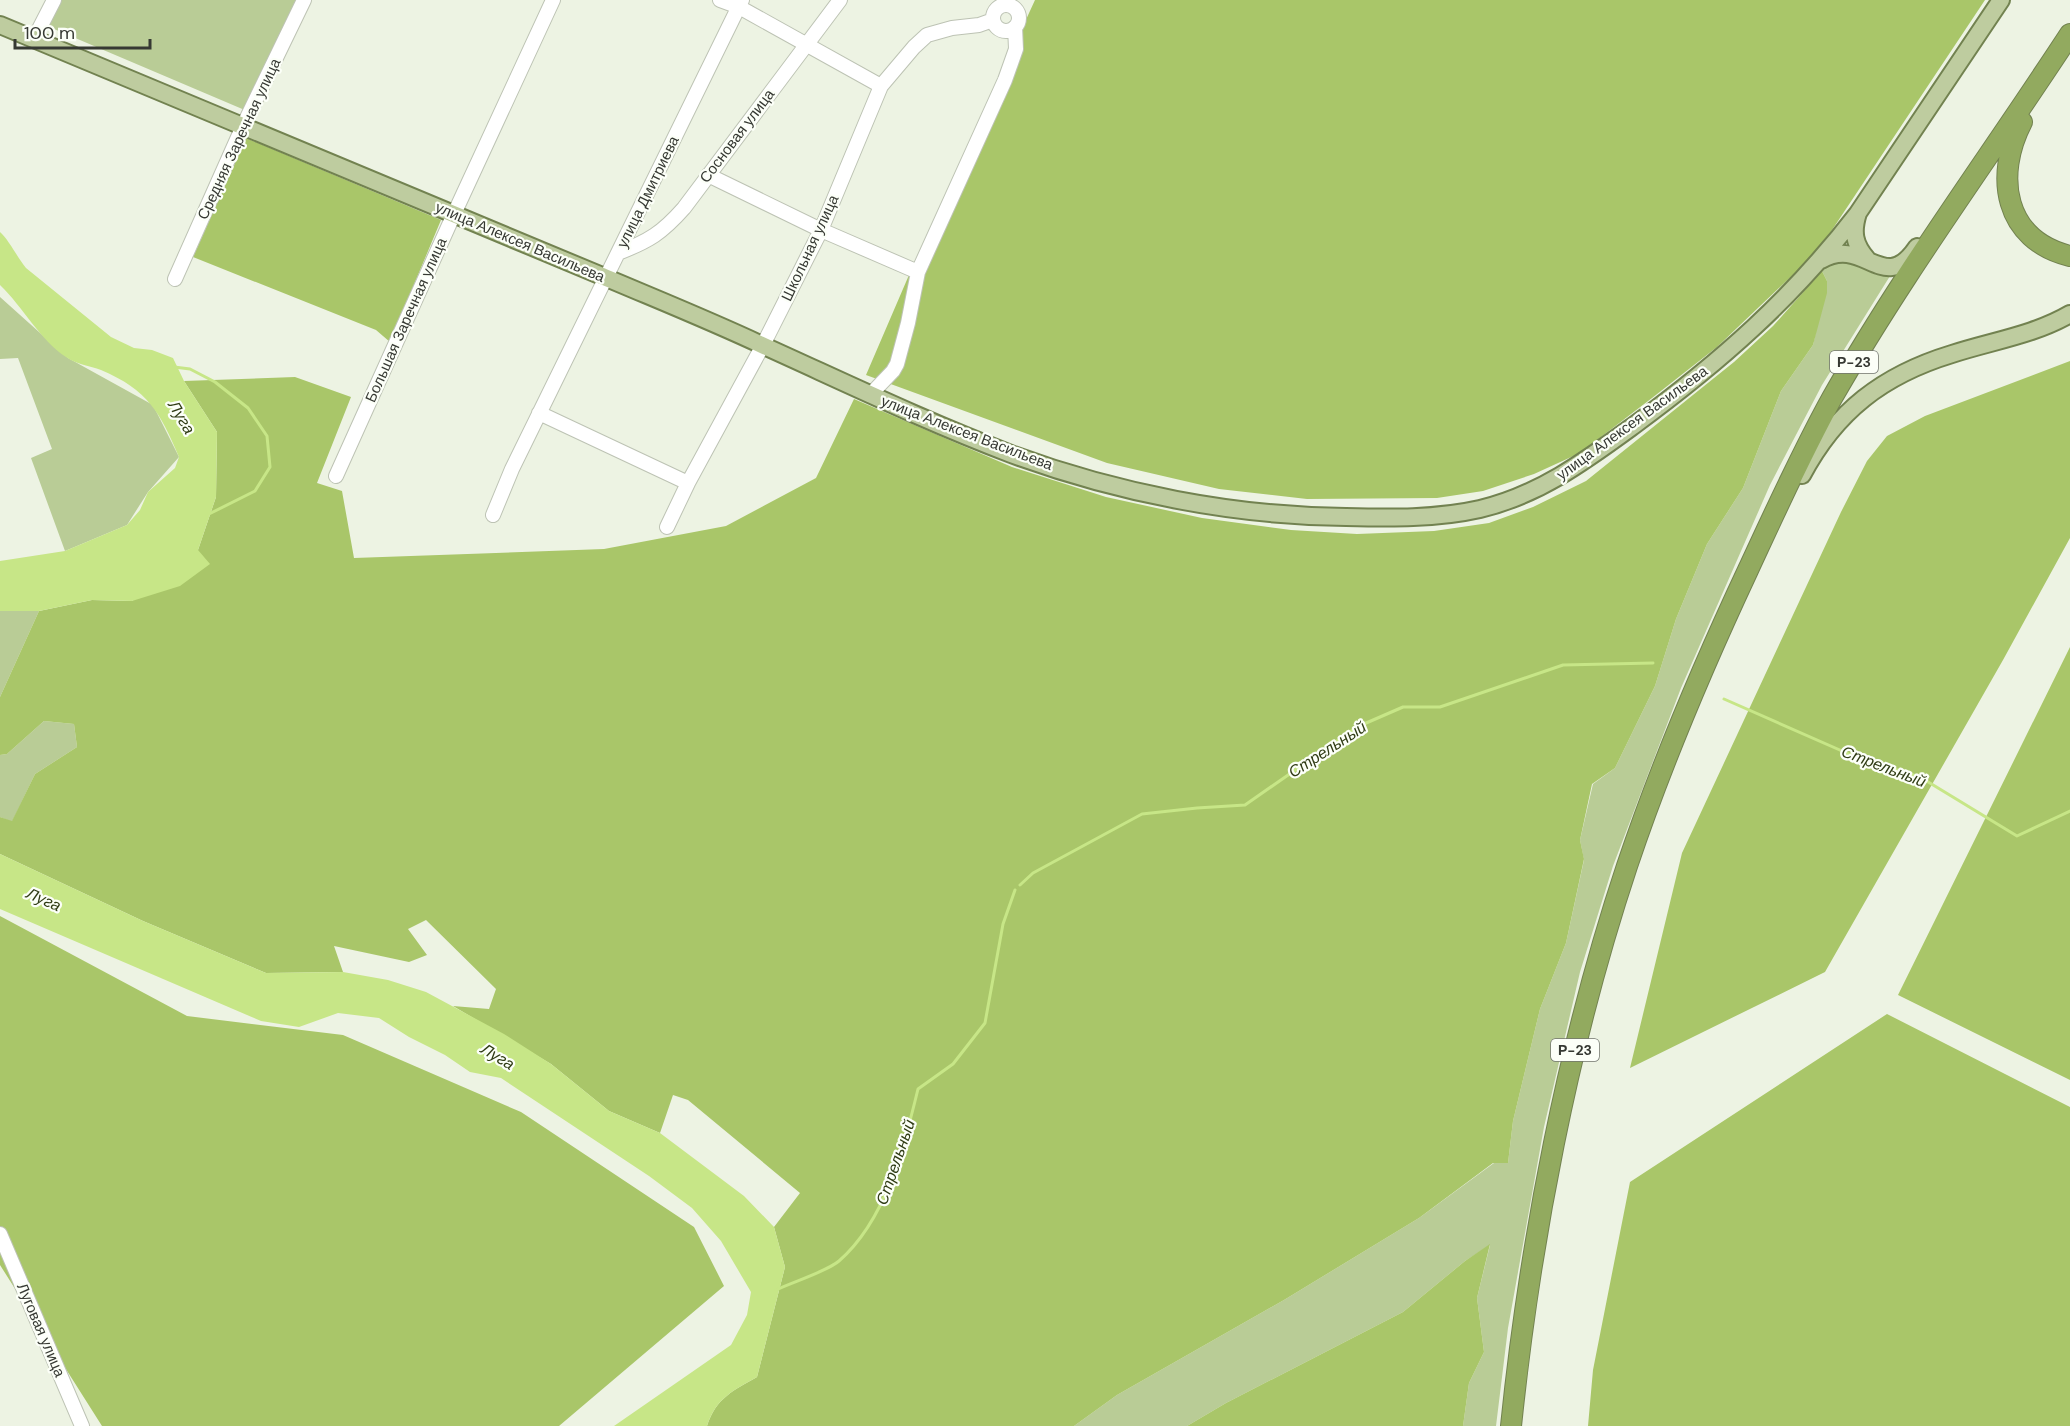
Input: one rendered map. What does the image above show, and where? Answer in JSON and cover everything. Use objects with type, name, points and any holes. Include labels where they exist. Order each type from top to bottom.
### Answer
[{"type":"highway","name":"Р-23","points":[[1511,1426],[1520,1345],[1539,1229],[1577,1042],[1627,865],[1695,687],[1798,462],[1833,397],[1904,281],[2070,34]]},
{"type":"highway","points":[[2070,41],[2017,132],[2008,161],[2006,188],[2013,213],[2026,232],[2045,247],[2070,256]]},
{"type":"main road","name":"улица Алексея Васильева","points":[[34,39],[764,345],[870,395],[1014,455],[1145,492],[1259,512],[1321,517],[1440,516],[1486,507],[1512,499],[1554,480],[1590,458],[1673,397],[1735,346],[1785,298],[1858,213],[2001,0]]},
{"type":"main road","points":[[0,25],[34,39]]},
{"type":"main road","points":[[0,30],[34,39]]},
{"type":"main road","points":[[1819,261],[1836,253],[1845,252],[1867,259],[1876,265],[1891,267],[1905,263],[2001,124],[2053,60]]},
{"type":"main road","points":[[1858,213],[1854,228],[1855,241],[1867,259]]},
{"type":"main road","points":[[1695,687],[1752,580],[1802,475],[1824,439],[1846,413],[1873,390],[1905,371],[1952,353],[2015,337],[2070,314]]},
{"type":"street","points":[[34,39],[54,0]]},
{"type":"street","name":"Средняя Заречная улица","points":[[175,279],[243,126],[304,0]]},
{"type":"street","name":"Большая Заречная улица","points":[[336,476],[453,214],[553,0]]},
{"type":"street","points":[[720,0],[741,3],[805,45],[881,86]]},
{"type":"street","name":"Сосновая улица","points":[[618,253],[642,243],[665,229],[708,176],[840,0]]},
{"type":"street","points":[[870,395],[897,364],[918,272],[1005,80],[1016,49],[1018,15],[1007,2],[998,8],[993,20],[1000,30],[1008,31],[1016,27]]},
{"type":"street","name":"улица Дмитриева","points":[[493,515],[539,413],[741,3]]},
{"type":"street","name":"Школьная улица","points":[[667,527],[688,483],[764,345],[821,230],[881,86],[927,35],[952,28],[980,25],[993,20]]},
{"type":"street","points":[[708,176],[821,230],[918,272]]},
{"type":"street","points":[[539,413],[688,483]]},
{"type":"street","name":"Луговая улица","points":[[0,1234],[82,1426]]},
{"type":"shaded area","points":[[60,0],[300,0],[247,111],[47,26]]},
{"type":"shaded area","points":[[1035,0],[1985,0],[1818,251],[1717,347],[1580,453],[1534,474],[1483,491],[1437,498],[1307,499],[1219,489],[1107,463],[866,375],[912,268]]},
{"type":"shaded area","points":[[246,138],[441,220],[390,342],[376,330],[193,257]]},
{"type":"shaded area","points":[[1854,261],[1874,274],[1890,276],[1822,385],[1770,485],[1681,688],[1613,866],[1580,972],[1544,1127],[1508,1328],[1496,1426],[1463,1426],[1469,1383],[1484,1352],[1477,1298],[1490,1245],[1465,1261],[1403,1312],[1226,1403],[1187,1426],[1074,1426],[1117,1395],[1284,1300],[1419,1218],[1494,1163],[1508,1163],[1513,1121],[1540,1009],[1566,943],[1584,860],[1580,840],[1593,784],[1615,768],[1655,686],[1676,619],[1707,544],[1743,488],[1781,391],[1813,345],[1827,281],[1822,271],[1833,262]]},
{"type":"shaded area","points":[[1822,271],[1827,281],[1827,293],[1813,345],[1781,391],[1743,488],[1707,544],[1676,619],[1655,686],[1615,768],[1592,784],[1580,840],[1584,859],[1566,943],[1540,1009],[1513,1121],[1508,1163],[1493,1163],[1419,1218],[1284,1300],[1117,1395],[1074,1426],[707,1426],[715,1408],[727,1396],[757,1377],[785,1267],[774,1227],[800,1193],[688,1100],[673,1095],[660,1133],[609,1111],[551,1064],[453,1006],[489,1009],[496,989],[426,920],[408,929],[427,955],[409,962],[334,946],[343,972],[266,973],[143,921],[0,854],[0,817],[12,821],[35,774],[77,747],[74,724],[44,721],[7,754],[0,755],[0,697],[39,611],[92,600],[132,601],[198,550],[216,497],[217,432],[184,381],[295,377],[351,397],[317,483],[342,491],[354,558],[604,549],[726,526],[816,478],[854,399],[1012,467],[1106,497],[1202,518],[1291,530],[1357,534],[1434,531],[1489,523],[1533,507],[1586,481],[1734,362],[1773,326]]},
{"type":"shaded area","points":[[0,297],[68,358],[153,405],[179,457],[148,492],[127,525],[65,551],[31,458],[52,449],[18,358],[0,359]]},
{"type":"shaded area","points":[[2070,361],[2070,538],[1825,972],[1630,1068],[1682,853],[1867,461],[1887,436],[1925,416]]},
{"type":"shaded area","points":[[0,611],[39,611],[0,697]]},
{"type":"shaded area","points":[[2070,647],[2070,1080],[1898,995]]},
{"type":"shaded area","points":[[44,721],[74,724],[77,747],[35,774],[12,822],[0,817],[0,755],[7,754]]},
{"type":"shaded area","points":[[0,916],[187,1016],[343,1035],[521,1112],[694,1227],[724,1286],[559,1426],[102,1426],[0,1265]]},
{"type":"shaded area","points":[[1887,1014],[2070,1107],[2070,1426],[1588,1426],[1593,1370],[1630,1182]]},
{"type":"shaded area","points":[[1490,1244],[1477,1298],[1484,1352],[1469,1383],[1463,1426],[1187,1426],[1226,1403],[1403,1312],[1465,1261]]},
{"type":"water","name":"Луга","points":[[0,232],[26,268],[111,337],[134,348],[152,350],[173,358],[184,381],[217,432],[216,497],[198,550],[210,564],[180,586],[132,601],[92,600],[39,611],[0,611],[0,561],[65,551],[127,525],[140,510],[148,492],[175,468],[179,457],[158,415],[141,394],[101,370],[66,357],[48,342],[0,285]]},
{"type":"water","name":"Луга","points":[[0,854],[143,921],[266,973],[343,972],[388,980],[426,992],[504,1034],[551,1064],[609,1111],[660,1133],[744,1196],[774,1227],[785,1267],[757,1377],[727,1396],[715,1408],[707,1426],[614,1426],[731,1345],[747,1315],[751,1292],[721,1241],[692,1208],[649,1176],[501,1078],[470,1072],[445,1055],[409,1037],[379,1018],[338,1013],[299,1027],[261,1021],[0,909]]},
{"type":"waterway","points":[[174,367],[190,369],[215,382],[248,408],[267,436],[270,467],[255,491],[207,515]]},
{"type":"waterway","name":"Стрельный","points":[[1020,885],[1033,873],[1142,814],[1245,805],[1357,727],[1403,707],[1440,707],[1563,665],[1653,663]]},
{"type":"waterway","name":"Стрельный","points":[[1724,699],[1858,758],[1920,777],[2017,836],[2070,811]]},
{"type":"waterway","name":"Стрельный","points":[[776,1290],[818,1273],[839,1261],[869,1225],[891,1181],[918,1089],[953,1064],[985,1023],[1003,924],[1015,890]]}]
